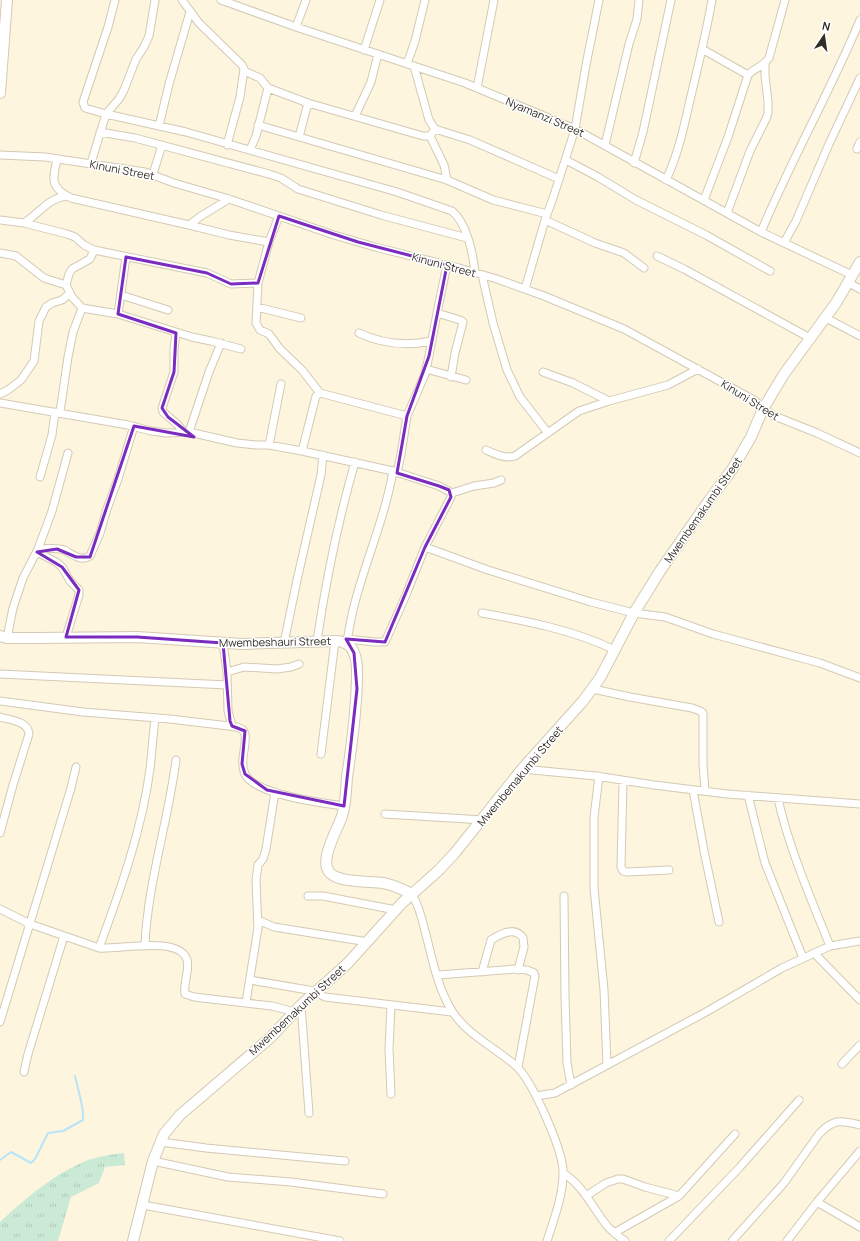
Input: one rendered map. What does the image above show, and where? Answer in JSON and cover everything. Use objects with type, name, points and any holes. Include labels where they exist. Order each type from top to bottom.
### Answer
[{"type":"street","points":[[0,93],[3,17],[8,0]]},
{"type":"street","points":[[115,0],[108,27],[83,102],[85,108],[186,132],[227,145],[250,150],[397,192],[452,211],[458,216],[474,258],[507,370],[520,396],[548,433]]},
{"type":"street","points":[[91,163],[106,114],[119,99],[124,90],[136,59],[149,36],[155,0]]},
{"type":"street","points":[[182,0],[203,27],[242,65],[244,71],[240,97],[227,145]]},
{"type":"street","name":"Nyamanzi Street","points":[[220,0],[477,88],[575,129],[634,163],[850,279],[860,289]]},
{"type":"street","points":[[296,27],[306,0]]},
{"type":"street","points":[[364,50],[380,0]]},
{"type":"street","points":[[425,0],[410,65],[429,120],[435,129],[470,140],[559,179]]},
{"type":"street","points":[[477,88],[494,0]]},
{"type":"street","points":[[525,289],[546,217],[575,129],[586,65],[600,0]]},
{"type":"street","points":[[605,145],[629,44],[637,19],[639,0]]},
{"type":"street","points":[[634,163],[643,132],[671,0]]},
{"type":"street","points":[[666,180],[672,168],[683,132],[712,0]]},
{"type":"street","points":[[727,213],[750,151],[768,113],[765,76],[766,63],[772,49],[785,0]]},
{"type":"street","points":[[159,126],[169,84],[190,12]]},
{"type":"street","points":[[761,232],[783,180],[842,61],[860,20]]},
{"type":"street","points":[[702,49],[748,75]]},
{"type":"street","points":[[355,116],[370,82],[378,54]]},
{"type":"street","points":[[704,200],[731,130],[748,75],[766,63]]},
{"type":"street","points":[[244,71],[260,78],[268,88],[308,103],[423,136],[430,136]]},
{"type":"street","points":[[784,243],[799,215],[829,144],[860,78]]},
{"type":"street","points":[[250,150],[268,88]]},
{"type":"street","points":[[299,137],[308,103]]},
{"type":"street","points":[[258,125],[447,180],[493,200],[546,217],[595,243],[624,253],[644,268]]},
{"type":"street","points":[[430,136],[435,129]]},
{"type":"street","points":[[100,132],[135,138],[269,174],[281,178],[298,189],[381,215],[467,238]]},
{"type":"street","points":[[430,136],[444,165],[447,180]]},
{"type":"street","points":[[857,149],[860,142]]},
{"type":"street","points":[[153,174],[162,145]]},
{"type":"street","name":"Kinuni Street","points":[[0,155],[28,155],[91,163],[153,174],[174,183],[229,198],[358,242],[478,273],[525,289],[624,329],[754,400],[772,415],[810,430],[860,453]]},
{"type":"street","points":[[57,159],[54,183],[56,187],[70,198],[229,236],[269,242]]},
{"type":"street","points":[[566,160],[636,200],[706,235],[770,270]]},
{"type":"street","points":[[24,223],[33,218],[50,201],[57,197],[66,196]]},
{"type":"street","points":[[189,226],[201,216],[229,198]]},
{"type":"street","points":[[279,216],[269,242],[258,283],[256,322],[260,330],[269,334],[280,349],[302,370],[320,393],[407,416]]},
{"type":"street","points":[[0,220],[24,223],[71,236],[94,250],[207,273],[230,284],[258,283]]},
{"type":"street","points":[[94,250],[90,259],[72,269],[66,285],[70,293],[82,308],[118,314],[176,333],[241,349]]},
{"type":"street","points":[[0,253],[16,256],[44,278],[66,285]]},
{"type":"street","points":[[657,256],[684,269],[810,338]]},
{"type":"street","points":[[118,314],[126,257]]},
{"type":"street","name":"Mwembemakumbi Street","points":[[133,1241],[153,1161],[167,1129],[180,1115],[270,1038],[298,1009],[348,963],[412,894],[439,870],[483,820],[522,769],[576,710],[593,689],[634,613],[696,518],[733,468],[751,437],[763,409],[784,374],[826,318],[860,262]]},
{"type":"street","points":[[447,265],[426,369],[407,416],[402,454],[365,569],[350,620],[347,641],[385,642],[425,548],[452,493]]},
{"type":"street","points":[[0,394],[8,390],[20,380],[34,361],[39,321],[46,307],[52,303],[62,300],[70,293]]},
{"type":"street","points":[[121,295],[168,310]]},
{"type":"street","points":[[257,307],[302,318]]},
{"type":"street","points":[[40,477],[58,412],[73,332],[82,308]]},
{"type":"street","points":[[437,313],[463,322],[455,353],[451,377]]},
{"type":"street","points":[[826,318],[860,336]]},
{"type":"street","points":[[176,333],[174,372],[162,408],[163,412],[186,432]]},
{"type":"street","points":[[359,333],[371,339],[400,344],[417,344],[432,341]]},
{"type":"street","points":[[186,432],[221,343]]},
{"type":"street","points":[[426,369],[466,380]]},
{"type":"street","points":[[486,450],[495,455],[510,458],[523,452],[579,411],[668,385],[698,369]]},
{"type":"street","points":[[543,372],[573,383],[609,401]]},
{"type":"street","points":[[270,445],[282,384]]},
{"type":"street","points":[[302,451],[316,396],[320,393]]},
{"type":"street","points":[[0,403],[134,426],[151,431],[167,433],[186,432],[237,443],[270,445],[324,455],[395,472],[439,486],[452,493],[501,480]]},
{"type":"street","points":[[37,551],[57,549],[64,550],[68,553],[83,558],[90,556],[100,533],[134,426]]},
{"type":"street","points":[[4,637],[23,578],[37,551],[52,511],[68,453]]},
{"type":"street","points":[[284,643],[296,580],[318,490],[324,455]]},
{"type":"street","points":[[317,641],[323,599],[337,531],[355,462]]},
{"type":"street","points":[[425,548],[488,570],[591,602],[634,613],[665,617],[713,634],[807,659],[860,678]]},
{"type":"street","points":[[37,551],[62,567],[70,581],[78,590],[78,599],[66,637]]},
{"type":"street","points":[[482,613],[558,629],[614,650]]},
{"type":"street","name":"Mwembeshauri Street","points":[[4,637],[137,637],[223,643],[347,641],[354,653],[357,664],[354,728],[342,816],[330,845],[326,860],[326,867],[330,873],[338,877],[399,887],[412,894]]},
{"type":"street","points":[[321,754],[335,641]]},
{"type":"street","points":[[223,643],[227,672],[228,711],[232,726]]},
{"type":"street","points":[[227,672],[244,667],[277,669],[299,664]]},
{"type":"street","points":[[0,674],[227,685]]},
{"type":"street","points":[[593,689],[692,708],[703,713],[703,764],[705,791]]},
{"type":"street","points":[[0,701],[83,712],[232,726],[243,730],[245,734],[242,764],[245,774],[260,787],[308,800],[344,806]]},
{"type":"street","points":[[0,717],[23,724],[29,731],[0,833]]},
{"type":"street","points":[[99,948],[126,870],[143,806],[150,768],[154,718]]},
{"type":"street","points":[[145,944],[146,919],[171,793],[176,760]]},
{"type":"street","points":[[0,1022],[71,788],[76,767]]},
{"type":"street","points":[[522,769],[599,776],[623,781],[693,790],[778,799],[860,804]]},
{"type":"street","points":[[599,776],[594,817],[594,888],[604,990],[607,1065]]},
{"type":"street","points":[[623,781],[620,867],[623,871],[627,872],[669,870]]},
{"type":"street","points":[[693,790],[719,922]]},
{"type":"street","points":[[246,1002],[258,928],[256,880],[258,865],[266,849],[275,792]]},
{"type":"street","points":[[748,795],[765,863],[803,958]]},
{"type":"street","points":[[778,799],[790,842],[830,946]]},
{"type":"street","points":[[385,814],[483,820]]},
{"type":"street","points":[[412,894],[421,914],[438,975],[445,997],[452,1012],[475,1036],[518,1067],[536,1096],[562,1160],[563,1173],[558,1202],[547,1241]]},
{"type":"street","points":[[308,896],[323,896],[396,910]]},
{"type":"street","points":[[564,896],[567,1063],[571,1084]]},
{"type":"street","points":[[0,910],[30,924],[99,948],[109,949],[145,944],[177,949],[185,955],[188,963],[184,984],[185,994],[194,997],[298,1009],[309,1113]]},
{"type":"street","points":[[258,920],[274,927],[368,942]]},
{"type":"street","points":[[482,972],[491,940],[498,935],[508,932],[516,932],[523,938],[524,947],[518,970]]},
{"type":"street","points":[[24,1072],[28,1054],[64,936]]},
{"type":"street","points":[[536,1096],[555,1093],[706,1012],[767,976],[803,958],[830,946],[860,941]]},
{"type":"street","points":[[814,954],[860,1000]]},
{"type":"street","points":[[438,975],[518,970],[531,972],[535,976],[518,1067]]},
{"type":"street","points":[[250,980],[316,992],[325,997],[452,1012]]},
{"type":"street","points":[[391,1005],[389,1049],[391,1094]]},
{"type":"street","points":[[842,1064],[860,1045]]},
{"type":"street","points":[[669,1241],[740,1168],[799,1100]]},
{"type":"street","points":[[732,1241],[784,1183],[819,1134],[825,1128],[835,1122],[841,1121],[860,1125]]},
{"type":"street","points":[[614,1233],[679,1196],[735,1134]]},
{"type":"street","points":[[161,1142],[206,1148],[345,1161]]},
{"type":"street","points":[[787,1241],[817,1202],[860,1151]]},
{"type":"street","points":[[153,1161],[228,1177],[291,1182],[383,1194]]},
{"type":"street","points":[[563,1173],[575,1183],[586,1196],[607,1226],[625,1241]]},
{"type":"street","points":[[586,1196],[606,1183],[618,1179],[623,1179],[645,1187],[679,1196]]},
{"type":"street","points":[[817,1202],[860,1227]]},
{"type":"street","points":[[142,1204],[340,1241]]},
{"type":"highlighted area","points":[[279,216],[358,242],[447,265],[429,356],[407,416],[397,473],[449,490],[451,497],[425,547],[385,642],[346,639],[354,653],[357,689],[344,806],[267,790],[245,774],[242,764],[245,731],[232,726],[230,721],[223,643],[137,637],[66,637],[79,590],[62,567],[37,552],[57,549],[76,557],[90,557],[134,426],[194,437],[168,417],[162,408],[174,372],[176,333],[118,314],[126,257],[207,273],[231,284],[258,283]]},
{"type":"green space","points":[[124,1153],[125,1165],[105,1167],[99,1183],[71,1197],[58,1241],[0,1241],[0,1222],[42,1186],[78,1164],[107,1155]]},
{"type":"waterway","points":[[0,1160],[11,1152],[31,1163],[35,1159],[48,1133],[63,1131],[83,1120],[82,1103],[75,1076]]}]
